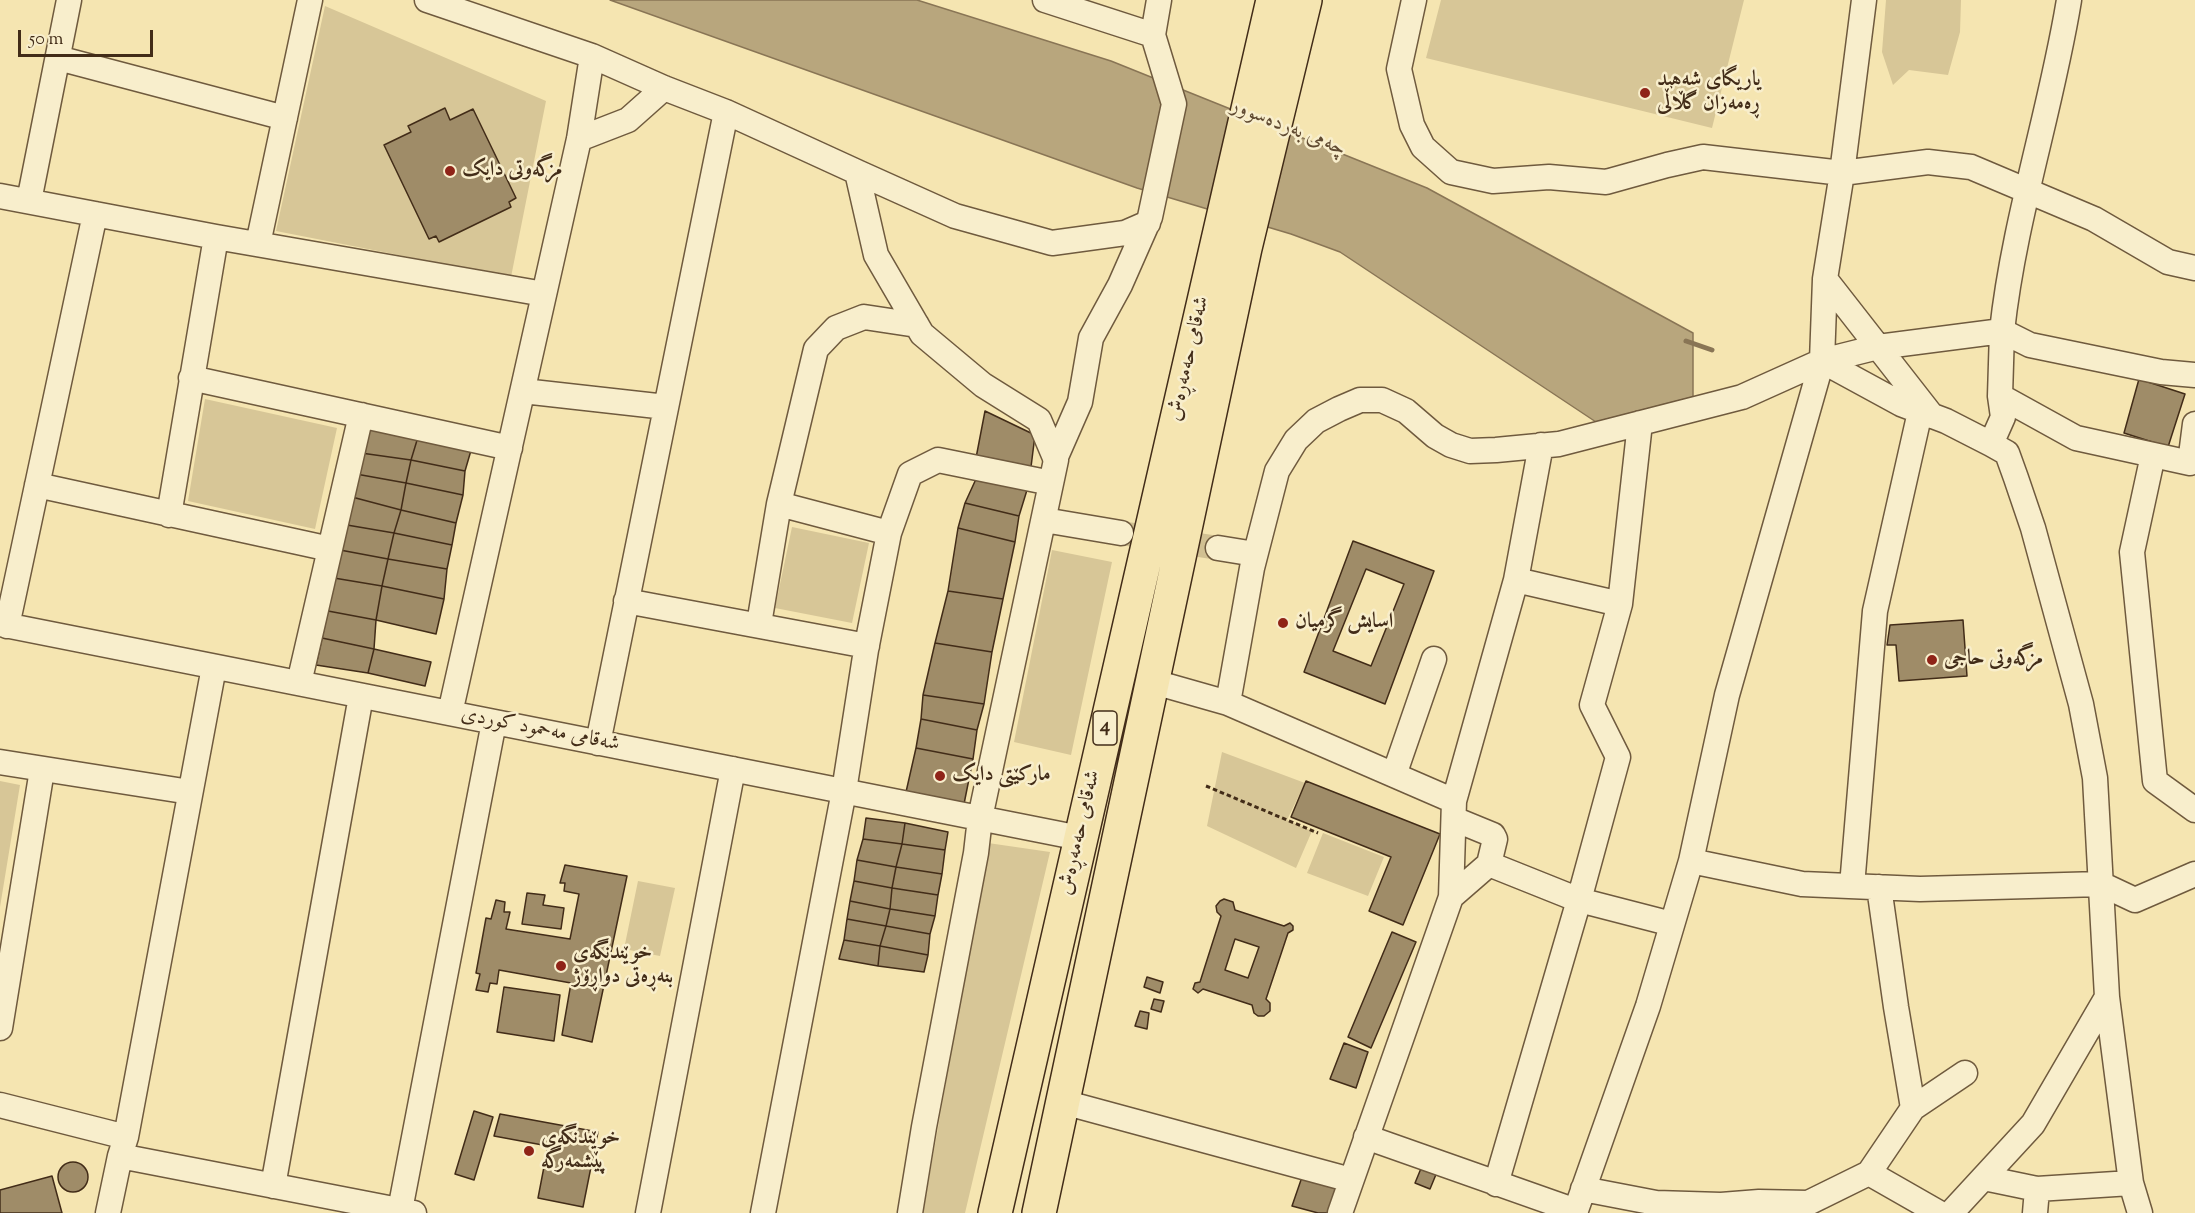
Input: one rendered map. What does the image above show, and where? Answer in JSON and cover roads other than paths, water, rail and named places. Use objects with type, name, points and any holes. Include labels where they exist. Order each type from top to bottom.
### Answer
[{"type":"highway","name":"4","points":[[1273,0],[1280,38]]},
{"type":"highway","name":"4","points":[[1280,38],[1305,0]]},
{"type":"highway","name":"شەقامی حەمەڕەش","points":[[995,1213],[1080,838],[1189,436],[1280,38]]},
{"type":"highway","name":"شەقامی حەمەڕەش","points":[[1039,1213],[1154,682],[1189,436]]},
{"type":"street","points":[[29,201],[69,0]]},
{"type":"street","points":[[258,244],[310,0]]},
{"type":"street","points":[[427,0],[592,56],[726,112],[955,216],[1052,243],[1125,233],[1148,224]]},
{"type":"street","points":[[1045,0],[1153,34]]},
{"type":"street","points":[[910,1213],[976,853],[980,818],[1056,459],[1080,402],[1091,338],[1120,285],[1148,224],[1174,104],[1153,34],[1159,0]]},
{"type":"street","points":[[1414,0],[1399,69],[1412,125],[1423,147],[1451,172],[1493,181],[1549,177],[1606,182],[1703,157],[1842,173],[1928,162],[1971,167],[2094,219],[2168,262],[2195,268]]},
{"type":"street","points":[[1366,1137],[1576,1212],[1648,1006],[1691,861],[1727,694],[1822,362],[1825,279],[1842,173],[1864,0]]},
{"type":"street","points":[[1991,444],[2003,417],[2000,396],[2005,305],[2027,191],[2060,55],[2069,0]]},
{"type":"street","points":[[450,713],[579,139],[592,56]]},
{"type":"street","points":[[58,58],[285,118]]},
{"type":"street","points":[[579,139],[628,120],[664,88]]},
{"type":"street","points":[[598,743],[726,112]]},
{"type":"street","points":[[857,172],[876,255],[922,334],[983,385],[1039,420],[1056,459]]},
{"type":"street","points":[[0,196],[216,237],[544,294]]},
{"type":"street","points":[[3,625],[37,485],[95,214]]},
{"type":"street","points":[[169,515],[216,237]]},
{"type":"street","points":[[1825,279],[1926,414]]},
{"type":"street","points":[[759,624],[778,504],[816,349],[836,328],[864,317],[917,326]]},
{"type":"street","points":[[1228,703],[1255,554],[1277,471],[1296,440],[1316,421],[1360,400],[1382,400],[1406,411],[1435,436],[1451,445],[1470,451],[1559,444],[1742,397],[1822,362],[1878,347],[2002,331],[2030,345],[2161,372],[2195,375]]},
{"type":"street","points":[[1822,362],[1901,404],[1973,433],[2007,453],[2033,528],[2081,704],[2095,778],[2107,997],[2131,1182],[2140,1213]]},
{"type":"street","points":[[191,378],[510,448]]},
{"type":"street","points":[[523,391],[666,407]]},
{"type":"street","points":[[2000,396],[2076,438],[2190,463],[2195,424]]},
{"type":"street","points":[[1852,886],[1875,610],[1926,414]]},
{"type":"street","points":[[299,683],[361,415]]},
{"type":"street","points":[[1496,1184],[1618,757],[1592,705],[1620,604],[1640,423]]},
{"type":"street","points":[[1340,1213],[1451,897],[1454,810],[1516,580],[1541,445]]},
{"type":"street","points":[[2154,455],[2132,552],[2155,781],[2195,810]]},
{"type":"street","points":[[763,1213],[844,791],[867,646],[889,533],[910,474],[938,460],[1052,483]]},
{"type":"street","points":[[37,485],[330,549]]},
{"type":"street","points":[[778,504],[889,533]]},
{"type":"street","points":[[1044,520],[1121,533]]},
{"type":"street","points":[[1218,548],[1255,554]]},
{"type":"street","points":[[1516,580],[1620,604]]},
{"type":"street","points":[[626,602],[759,624],[867,646]]},
{"type":"street","name":"شەقامی مەحمود کوردی","points":[[3,625],[1080,838]]},
{"type":"street","points":[[1394,775],[1434,659]]},
{"type":"street","points":[[108,1213],[123,1146],[214,667]]},
{"type":"street","points":[[1154,682],[1228,703],[1394,775],[1493,835],[1495,838],[1489,864],[1451,897]]},
{"type":"street","points":[[273,1186],[361,696]]},
{"type":"street","points":[[0,1105],[123,1146],[273,1186],[407,1212],[494,722]]},
{"type":"street","points":[[0,762],[190,792]]},
{"type":"street","points":[[648,1213],[733,769]]},
{"type":"street","points":[[0,1028],[6,947],[42,770]]},
{"type":"street","points":[[1691,861],[1802,884],[1920,889],[2101,884],[2135,900],[2195,874]]},
{"type":"street","points":[[1489,864],[1579,900],[1672,924]]},
{"type":"street","points":[[1879,887],[1913,1108]]},
{"type":"street","points":[[1951,1213],[2033,1124],[2107,997]]},
{"type":"street","points":[[1583,1189],[1656,1203],[1721,1209],[1759,1202],[1808,1203],[1869,1173],[1913,1108],[1965,1073]]},
{"type":"street","points":[[1063,1102],[1350,1180]]},
{"type":"street","points":[[1869,1173],[1939,1213]]},
{"type":"street","points":[[1984,1178],[2036,1201],[2131,1182]]},
{"type":"waterway","name":"چەمی بەردەسوور","points":[[1686,341],[1712,350]]},
{"type":"tunnel","points":[[1121,533],[1218,548]]},
{"type":"place","name":"یاریگای شەهید ڕەمەزان گڵاڵی","points":[[1645,93]]},
{"type":"place","name":"مزگەوتی دایک","points":[[450,171]]},
{"type":"place","name":"اسايش گرميان","points":[[1283,623]]},
{"type":"place","name":"مزگەوتی حاجی","points":[[1932,660]]},
{"type":"place","name":"مارکێتی دایک","points":[[940,776]]},
{"type":"place","name":"خوێندنگەی بنەڕەتی دواڕۆژ","points":[[561,966]]},
{"type":"place","name":"خوێندنگەی پێشمەرگە","points":[[529,1151]]}]
